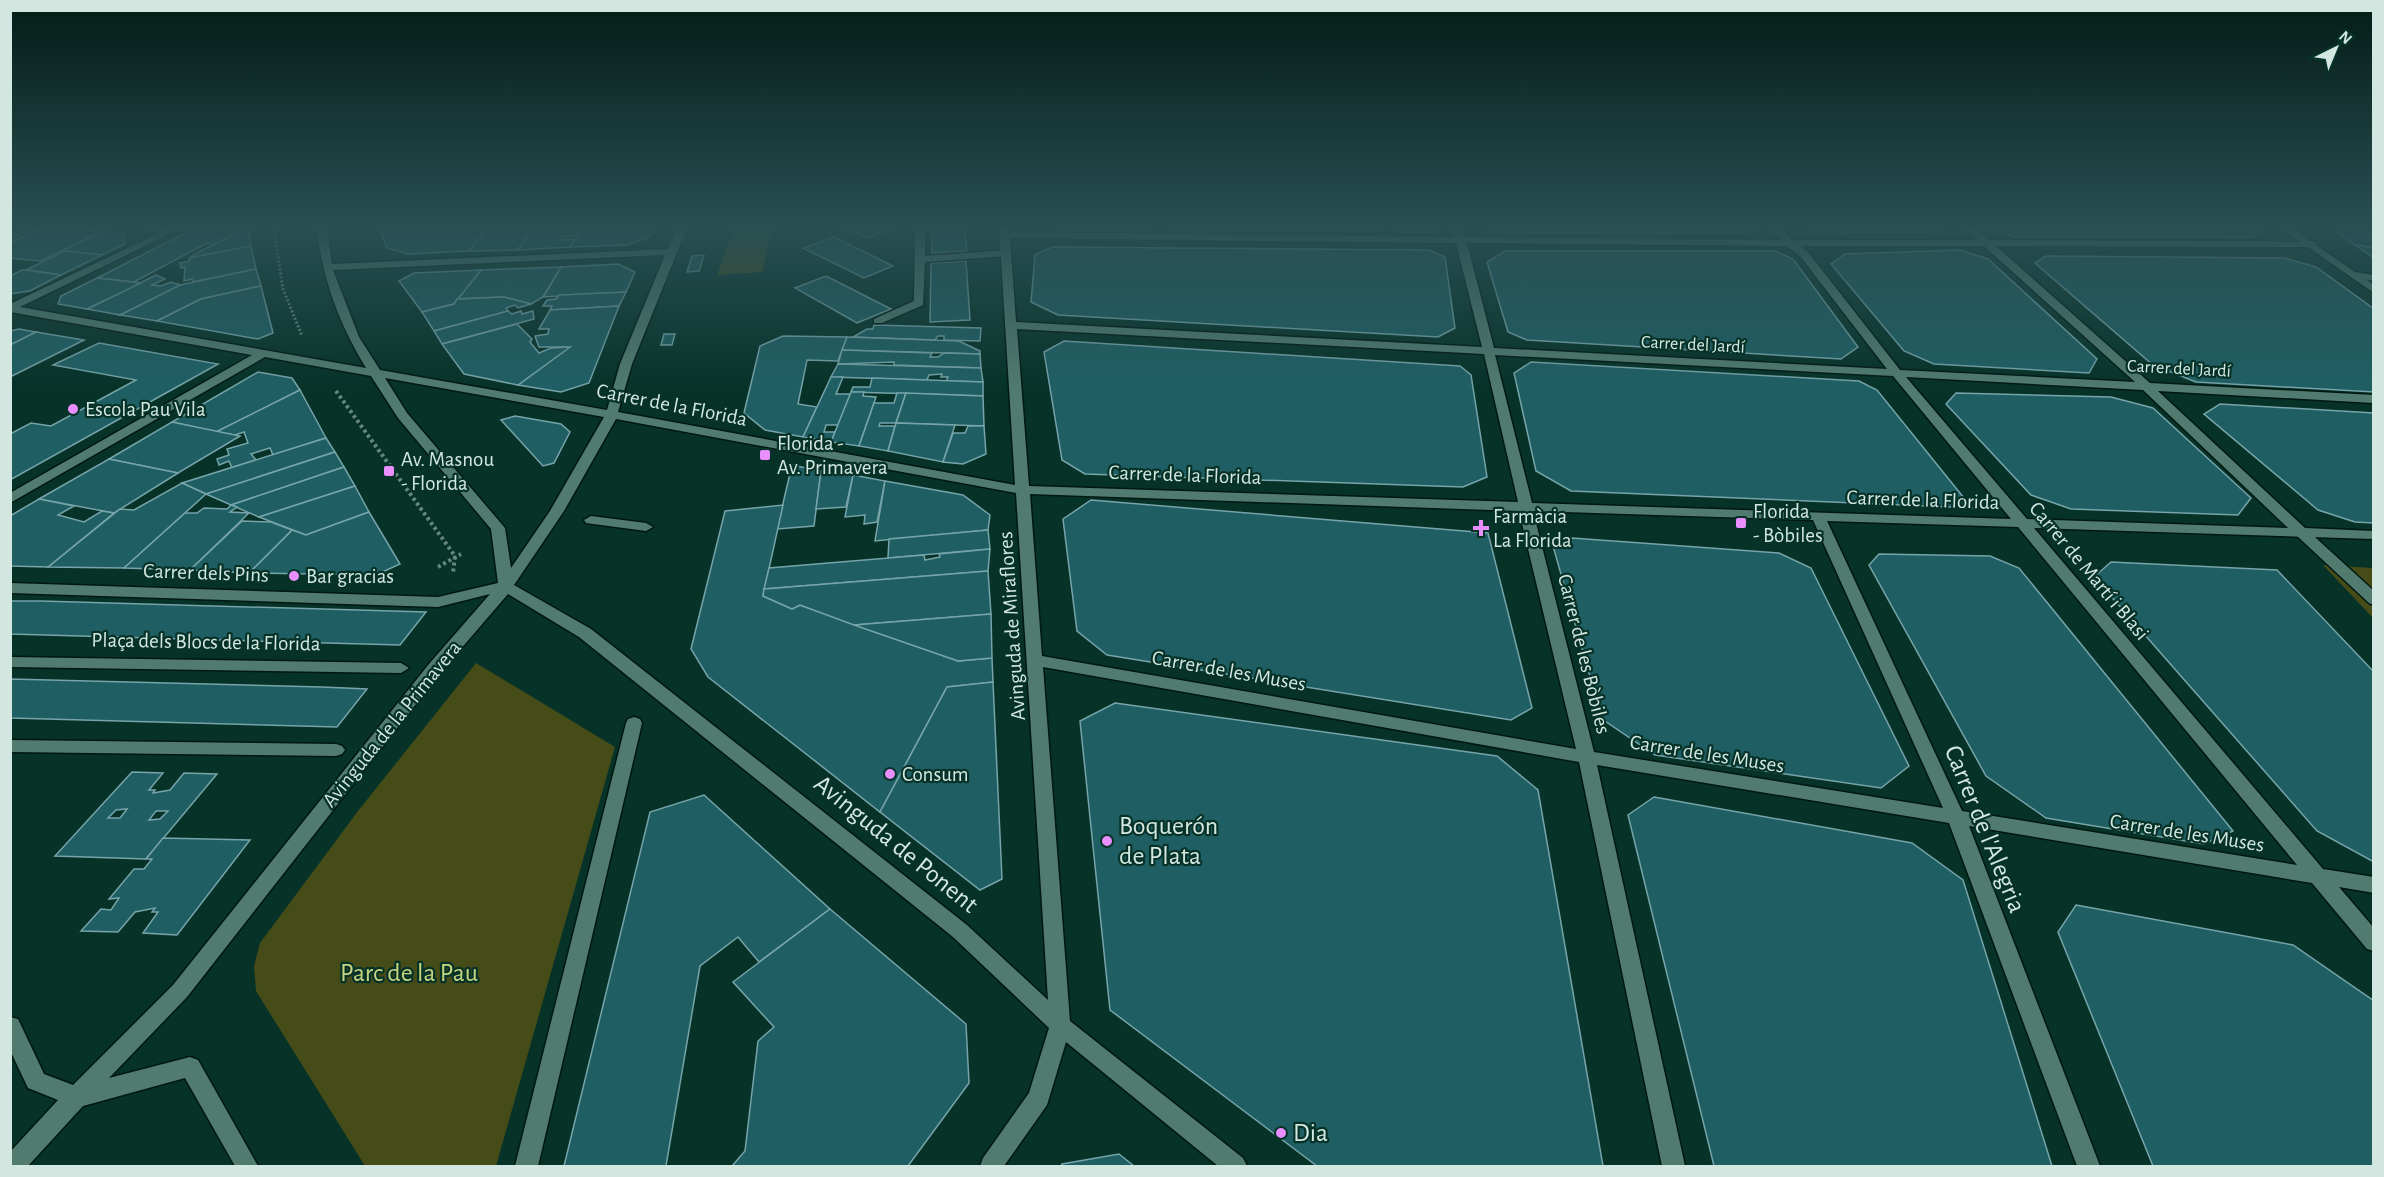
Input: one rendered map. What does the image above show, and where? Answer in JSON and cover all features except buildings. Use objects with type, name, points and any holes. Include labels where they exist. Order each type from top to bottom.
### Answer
[{"type":"street","points":[[10,309],[70,280]]},
{"type":"street","points":[[332,280],[353,337],[402,416],[498,528],[506,586]]},
{"type":"street","name":"Avinguda de la Primavera","points":[[13,1167],[76,1097],[180,991],[435,668],[506,586],[557,511],[611,416],[626,364],[661,280]]},
{"type":"street","points":[[878,321],[920,303],[920,280]]},
{"type":"street","name":"Avinguda de Miraflores","points":[[991,1167],[1039,1098],[1060,1025],[1009,280]]},
{"type":"street","name":"Carrer de les Bòbiles","points":[[1471,280],[1587,757],[1673,1167]]},
{"type":"street","name":"Carrer de Martí i Blasi","points":[[1824,280],[1898,374],[2373,943]]},
{"type":"street","points":[[2028,280],[2145,385],[2373,600]]},
{"type":"street","points":[[2360,280],[2373,290]]},
{"type":"street","name":"Carrer de la Florida","points":[[10,309],[1023,490],[2373,535]]},
{"type":"street","name":"Carrer del Jardí","points":[[1012,325],[2373,399]]},
{"type":"street","points":[[10,499],[263,353]]},
{"type":"street","name":"Carrer de l'Alegria","points":[[1818,518],[1956,817],[2088,1167]]},
{"type":"street","points":[[591,520],[646,527]]},
{"type":"street","name":"Carrer dels Pins","points":[[10,588],[438,602],[506,586]]},
{"type":"street","name":"Avinguda de Ponent","points":[[506,586],[585,633],[960,931],[1060,1025],[1235,1167]]},
{"type":"street","name":"Carrer de les Muses","points":[[1035,660],[1587,757],[2373,885]]},
{"type":"street","name":"Plaça dels Blocs de la Florida","points":[[10,662],[401,668]]},
{"type":"street","points":[[526,1167],[634,723]]},
{"type":"street","points":[[10,746],[336,750]]},
{"type":"street","points":[[10,1026],[36,1081],[76,1097],[190,1067],[247,1167]]},
{"type":"path","points":[[450,549],[455,556],[450,581]]},
{"type":"path","points":[[438,567],[461,554]]},
{"type":"green space","points":[[2323,565],[2373,568],[2373,618]]},
{"type":"green space","name":"Parc de la Pau","points":[[476,663],[615,747],[496,1166],[365,1166],[256,991],[254,966],[260,943],[358,811]]},
{"type":"place","name":"Escola Pau Vila","points":[[73,409]]},
{"type":"place","name":"Florida - Av. Primavera","points":[[765,455]]},
{"type":"place","name":"Av. Masnou - Florida","points":[[389,471]]},
{"type":"place","name":"Florida - Bòbiles","points":[[1741,523]]},
{"type":"place","name":"Farmàcia La Florida","points":[[1481,528]]},
{"type":"place","name":"Bar gracias","points":[[294,576]]},
{"type":"place","name":"Consum","points":[[890,774]]},
{"type":"place","name":"Boquerón de Plata","points":[[1107,841]]},
{"type":"place","name":"Dia","points":[[1281,1133]]}]
